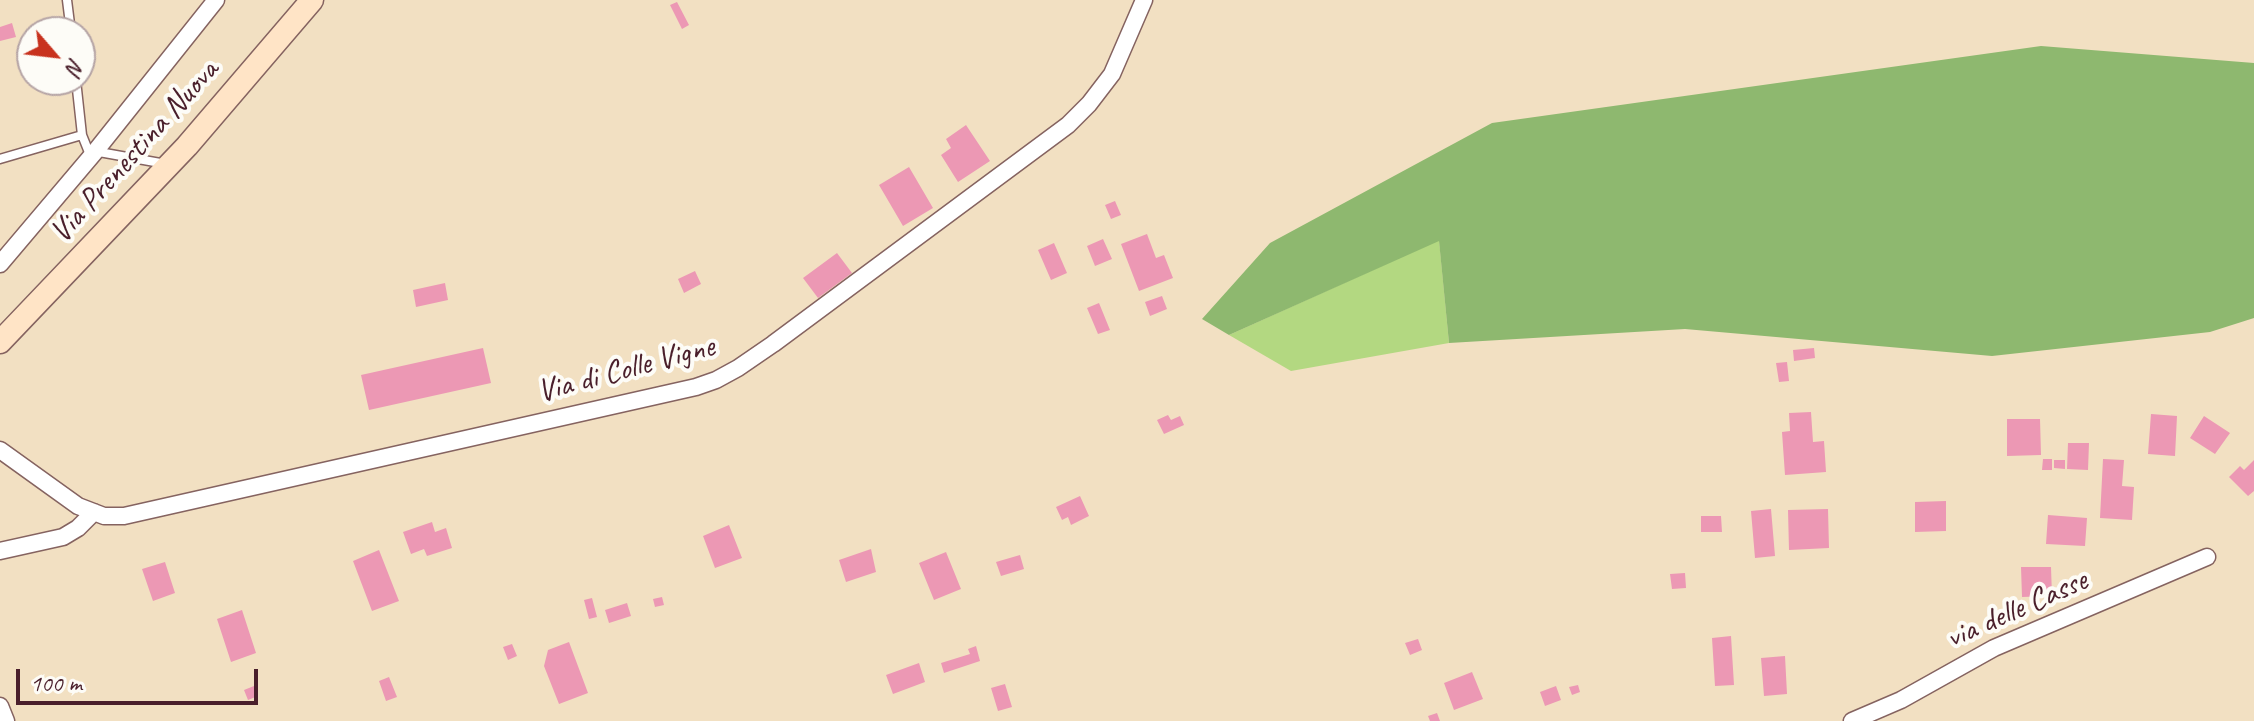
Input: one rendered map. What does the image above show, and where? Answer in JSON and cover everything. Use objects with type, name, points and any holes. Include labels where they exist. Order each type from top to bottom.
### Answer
[{"type":"main road","name":"Via Prenestina Nuova","points":[[0,342],[171,165],[312,0]]},
{"type":"street","points":[[0,264],[94,153],[216,0]]},
{"type":"street","name":"Via di Colle Vigne","points":[[0,450],[73,503],[111,516],[131,515],[716,380],[773,344],[1068,125],[1112,74],[1144,0]]},
{"type":"street","points":[[0,551],[63,537],[78,528],[94,512]]},
{"type":"street","name":"via delle Casse","points":[[1852,721],[1901,700],[1994,648],[2207,557]]},
{"type":"street","points":[[0,706],[6,721]]},
{"type":"lane","points":[[78,96],[82,135],[88,150],[171,165]]},
{"type":"lane","points":[[0,159],[82,135]]},
{"type":"green space","points":[[2041,46],[2254,63],[2254,318],[2210,332],[1992,356],[1685,329],[1449,343],[1439,241],[1229,335],[1202,319],[1270,243],[1492,123]]},
{"type":"green space","points":[[1439,240],[1449,343],[1291,371],[1229,335]]},
{"type":"building","points":[[677,2],[689,25],[682,29],[670,5]]},
{"type":"building","points":[[12,23],[16,37],[0,41],[0,27]]},
{"type":"building","points":[[966,125],[990,161],[958,182],[941,155],[951,148],[946,139]]},
{"type":"building","points":[[909,167],[933,208],[903,226],[879,185]]},
{"type":"building","points":[[1115,201],[1121,215],[1111,219],[1105,205]]},
{"type":"building","points":[[1147,234],[1156,258],[1164,255],[1173,278],[1139,291],[1121,244]]},
{"type":"building","points":[[1103,239],[1112,259],[1095,266],[1087,246]]},
{"type":"building","points":[[1054,243],[1067,273],[1051,280],[1038,250]]},
{"type":"building","points":[[837,253],[852,273],[818,298],[803,278]]},
{"type":"building","points":[[695,271],[701,284],[684,293],[678,279]]},
{"type":"building","points":[[445,283],[448,300],[416,307],[413,290]]},
{"type":"building","points":[[1162,296],[1167,309],[1150,316],[1145,302]]},
{"type":"building","points":[[1099,303],[1110,330],[1098,334],[1087,308]]},
{"type":"building","points":[[483,348],[491,383],[369,410],[361,375]]},
{"type":"building","points":[[1814,348],[1815,358],[1794,361],[1793,350]]},
{"type":"building","points":[[1787,362],[1789,381],[1779,382],[1776,363]]},
{"type":"building","points":[[1811,412],[1813,442],[1824,441],[1826,472],[1785,475],[1782,432],[1790,431],[1789,413]]},
{"type":"building","points":[[2151,414],[2177,416],[2175,456],[2148,454]]},
{"type":"building","points":[[1168,415],[1171,420],[1180,416],[1184,425],[1164,434],[1157,420]]},
{"type":"building","points":[[2204,416],[2230,433],[2215,454],[2190,438]]},
{"type":"building","points":[[2007,419],[2040,419],[2041,455],[2007,456]]},
{"type":"building","points":[[2068,443],[2089,443],[2088,470],[2067,469]]},
{"type":"building","points":[[2043,459],[2052,459],[2052,470],[2042,470]]},
{"type":"building","points":[[2103,459],[2124,460],[2122,486],[2134,487],[2132,520],[2100,518]]},
{"type":"building","points":[[2054,460],[2065,460],[2065,469],[2054,468]]},
{"type":"building","points":[[2254,460],[2254,491],[2248,496],[2229,477],[2240,466],[2244,470]]},
{"type":"building","points":[[1080,496],[1089,516],[1071,525],[1068,517],[1062,520],[1056,507]]},
{"type":"building","points":[[1946,501],[1946,531],[1915,532],[1915,502]]},
{"type":"building","points":[[1771,509],[1775,556],[1755,558],[1751,511]]},
{"type":"building","points":[[1828,509],[1829,548],[1789,550],[1788,510]]},
{"type":"building","points":[[2048,515],[2087,518],[2085,546],[2046,544]]},
{"type":"building","points":[[1701,516],[1721,516],[1722,532],[1701,532]]},
{"type":"building","points":[[432,522],[435,532],[446,528],[452,548],[427,556],[424,549],[411,554],[403,532]]},
{"type":"building","points":[[729,525],[742,558],[715,568],[703,536]]},
{"type":"building","points":[[871,549],[876,572],[846,582],[839,560]]},
{"type":"building","points":[[379,550],[399,601],[372,611],[353,561]]},
{"type":"building","points":[[946,552],[961,589],[934,600],[919,563]]},
{"type":"building","points":[[1020,555],[1024,569],[1001,576],[996,562]]},
{"type":"building","points":[[165,562],[175,593],[153,601],[142,569]]},
{"type":"building","points":[[2021,567],[2051,567],[2052,596],[2022,597]]},
{"type":"building","points":[[1685,573],[1686,588],[1672,589],[1670,574]]},
{"type":"building","points":[[662,597],[664,605],[655,607],[653,599]]},
{"type":"building","points":[[592,598],[597,617],[589,619],[584,600]]},
{"type":"building","points":[[627,603],[631,616],[609,623],[605,610]]},
{"type":"building","points":[[242,610],[256,653],[231,662],[217,619]]},
{"type":"building","points":[[1731,636],[1734,685],[1715,686],[1712,638]]},
{"type":"building","points":[[1418,639],[1422,650],[1410,655],[1405,643]]},
{"type":"building","points":[[569,642],[588,693],[559,704],[544,666],[548,650]]},
{"type":"building","points":[[512,644],[517,656],[508,660],[503,647]]},
{"type":"building","points":[[976,646],[980,661],[944,673],[941,663],[970,654],[968,649]]},
{"type":"building","points":[[1785,656],[1787,694],[1764,696],[1761,658]]},
{"type":"building","points":[[919,663],[925,682],[893,694],[886,675]]},
{"type":"building","points":[[1472,672],[1483,699],[1454,710],[1444,683]]},
{"type":"building","points":[[389,677],[397,697],[386,701],[379,681]]},
{"type":"building","points":[[1005,684],[1012,707],[998,711],[991,688]]},
{"type":"building","points":[[1578,685],[1580,692],[1572,695],[1569,687]]},
{"type":"building","points":[[254,686],[258,696],[248,700],[244,690]]},
{"type":"building","points":[[1556,686],[1561,700],[1545,706],[1540,692]]},
{"type":"building","points":[[1437,713],[1440,721],[1430,721],[1428,716]]}]
